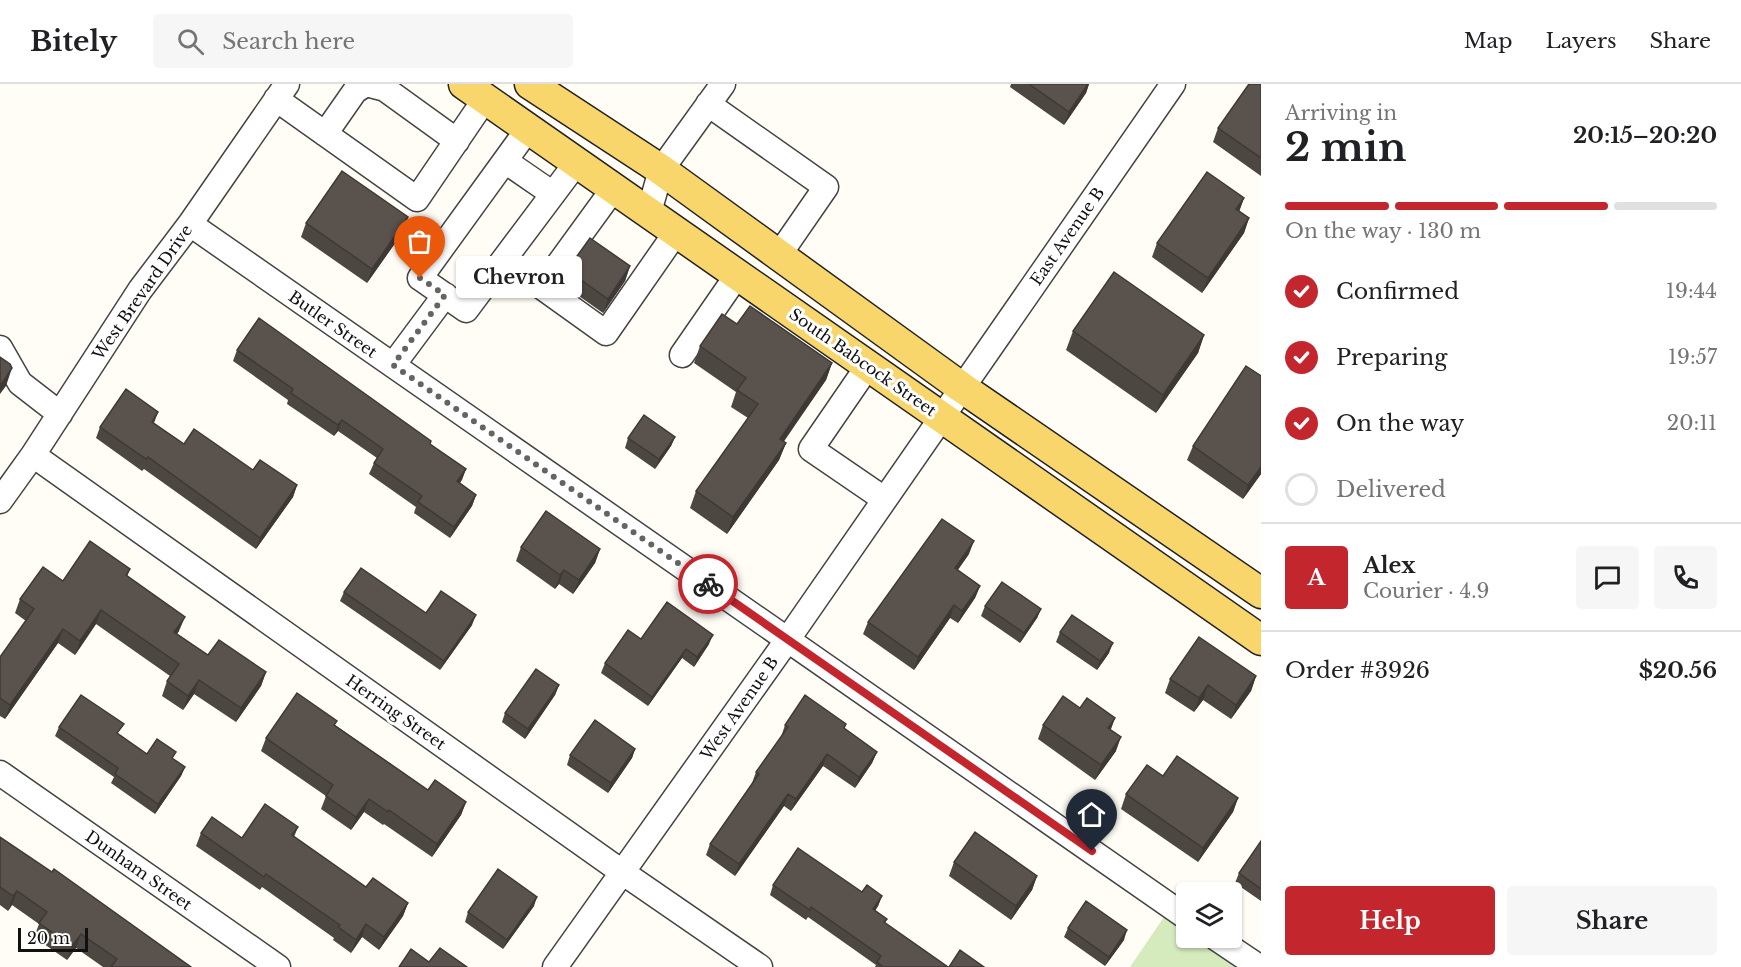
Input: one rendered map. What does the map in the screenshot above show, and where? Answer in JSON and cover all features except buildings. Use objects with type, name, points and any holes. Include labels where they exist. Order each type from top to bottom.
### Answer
[{"type":"main road","points":[[530,84],[661,170],[961,387],[1261,593]]},
{"type":"main road","name":"South Babcock Street","points":[[474,91],[1261,640]]},
{"type":"street","points":[[325,134],[355,91],[366,84],[385,89],[457,141]]},
{"type":"street","points":[[649,212],[661,170],[723,84]]},
{"type":"street","name":"East Avenue B","points":[[961,387],[1173,84]]},
{"type":"street","points":[[282,92],[325,134],[417,200],[457,141],[474,91]]},
{"type":"street","name":"West Brevard Drive","points":[[0,501],[33,455],[140,290],[190,224],[282,92]]},
{"type":"street","points":[[708,104],[826,187],[779,255]]},
{"type":"street","points":[[528,129],[420,278],[466,310],[577,162]]},
{"type":"street","points":[[505,161],[553,194]]},
{"type":"street","points":[[542,287],[614,188]]},
{"type":"street","name":"Butler Street","points":[[190,224],[1176,910]]},
{"type":"street","points":[[504,260],[606,333],[677,231]]},
{"type":"street","points":[[682,355],[738,274]]},
{"type":"street","points":[[393,365],[445,295]]},
{"type":"street","points":[[0,348],[20,384],[60,414]]},
{"type":"street","points":[[868,366],[811,449],[884,499]]},
{"type":"street","name":"West Avenue B","points":[[555,967],[788,639],[961,387]]},
{"type":"street","name":"Herring Street","points":[[33,455],[760,967]]},
{"type":"street","name":"Dunham Street","points":[[0,773],[278,967]]},
{"type":"street","points":[[1231,948],[1259,967]]},
{"type":"green space","points":[[1164,917],[1176,925],[1176,948],[1209,948],[1237,967],[1130,967]]},
{"type":"way so far","points":[[420,278],[445,295],[393,365],[708,584]]},
{"type":"place","name":"Chevron","points":[[420,278]]},
{"type":"route","points":[[708,584],[1092,851]]}]
